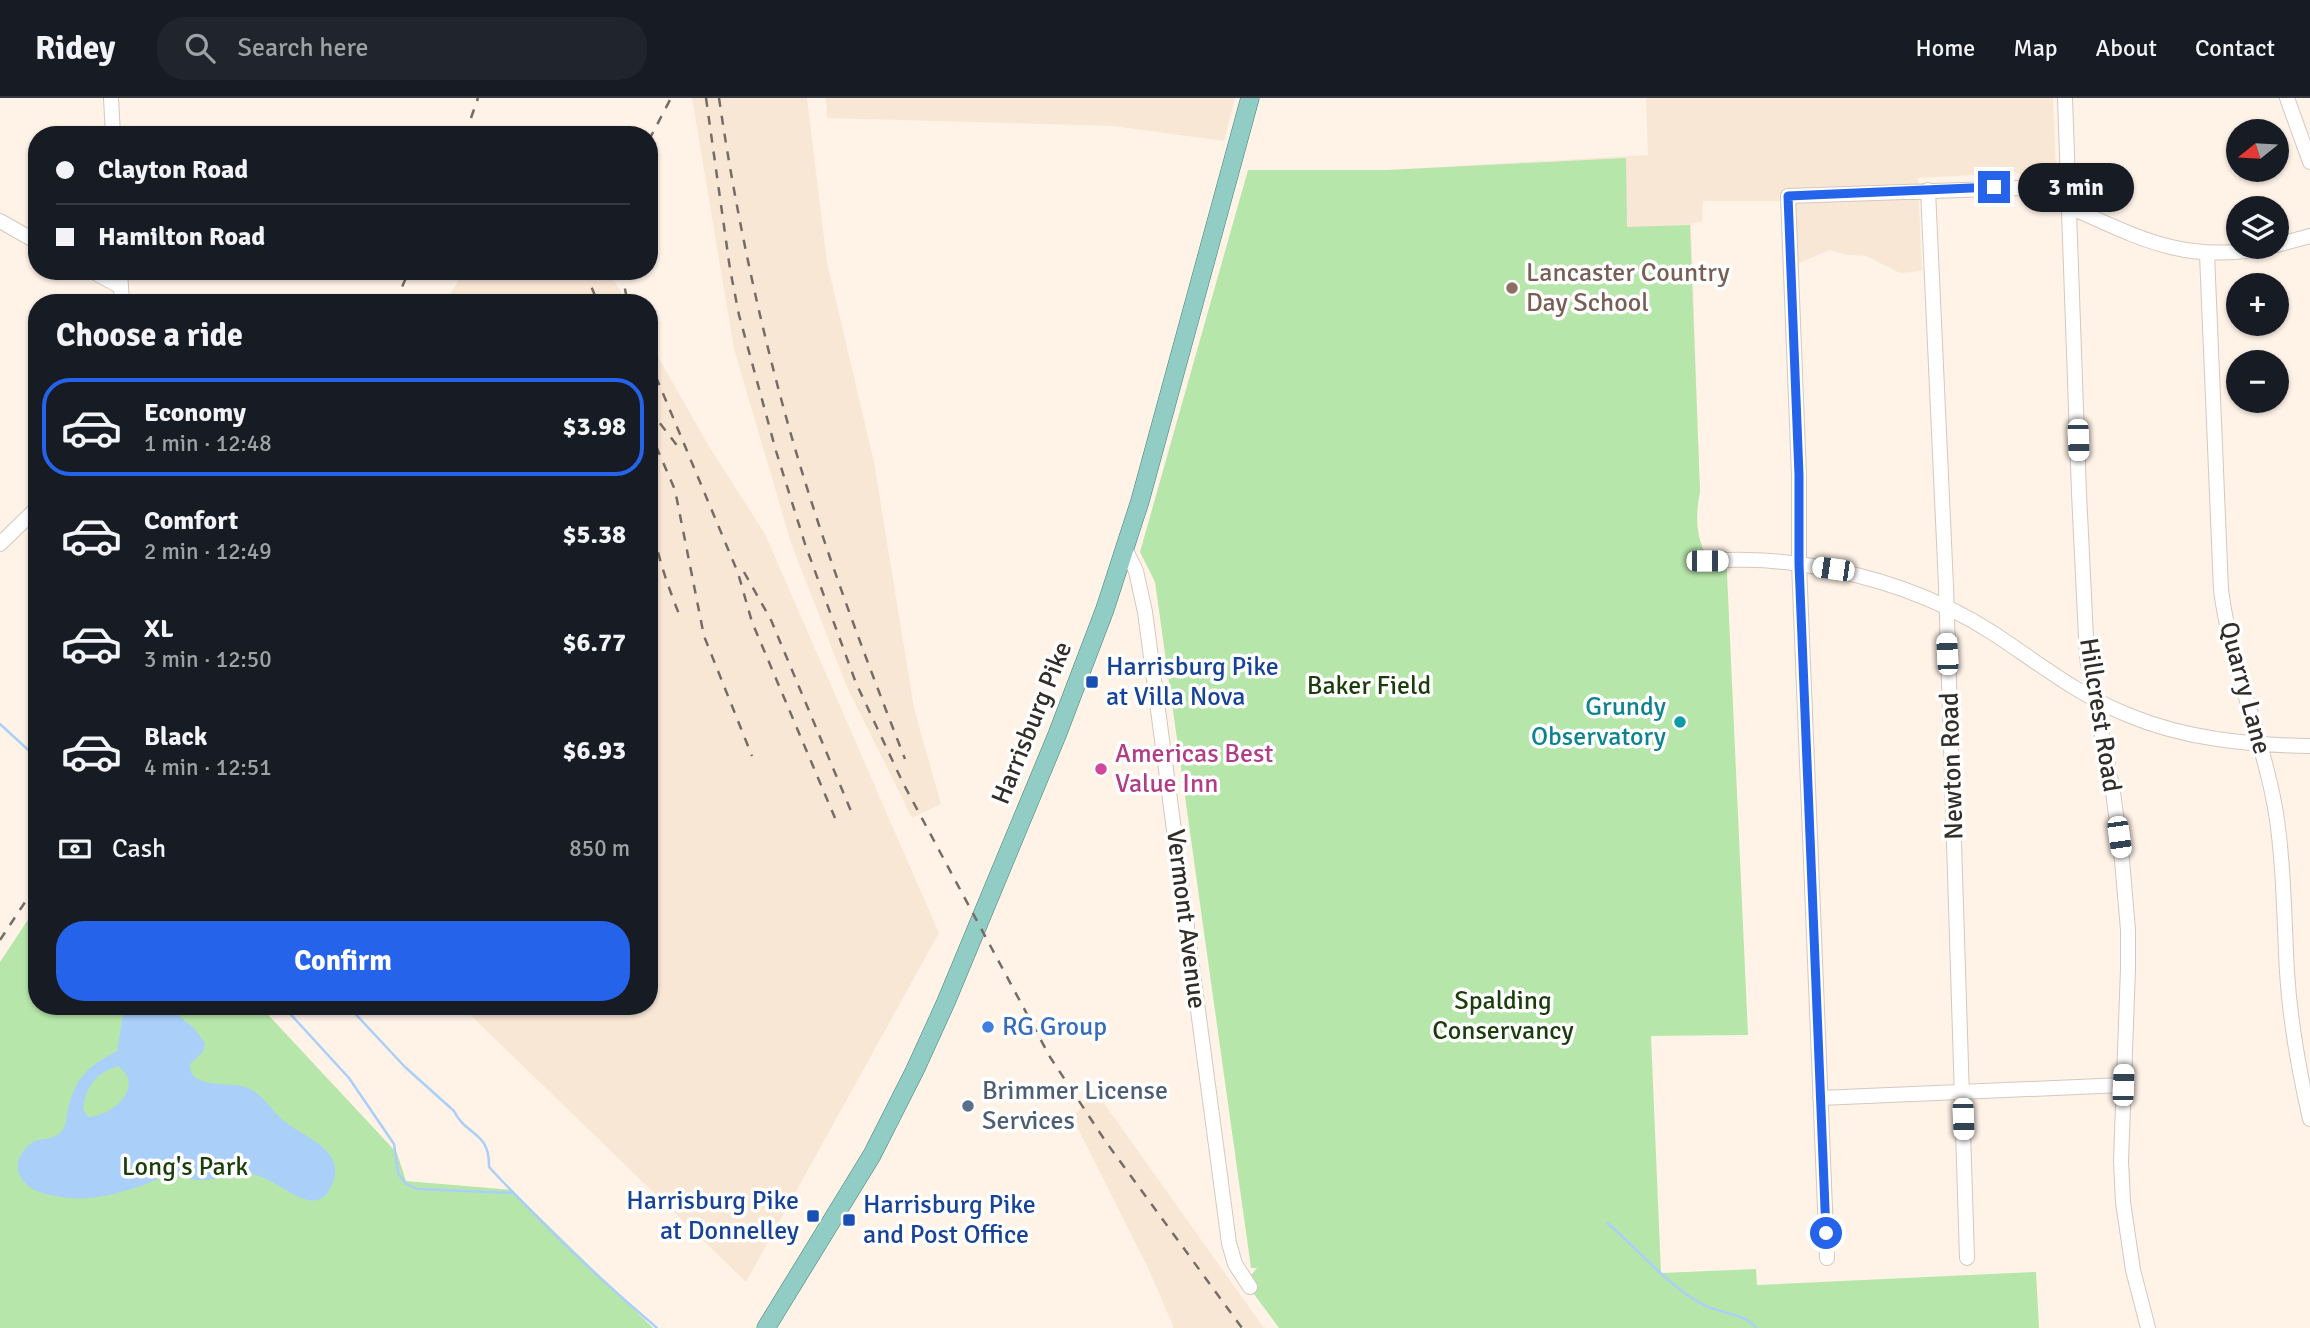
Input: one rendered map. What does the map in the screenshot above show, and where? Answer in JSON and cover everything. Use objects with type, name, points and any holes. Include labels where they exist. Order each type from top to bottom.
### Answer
[{"type":"main road","name":"Harrisburg Pike","points":[[766,1328],[872,1155],[915,1070],[977,930],[1057,735],[1125,549],[1167,408],[1250,98]]},
{"type":"street","points":[[111,98],[113,126]]},
{"type":"street","name":"Hillcrest Road","points":[[2065,98],[2087,658],[2113,792],[2122,860],[2128,969],[2121,1161],[2123,1202],[2131,1259],[2148,1328]]},
{"type":"street","points":[[2287,98],[2310,162]]},
{"type":"street","points":[[1827,1258],[1799,564],[1799,475],[1788,196],[2020,188],[2057,194],[2079,211],[2142,240],[2190,252],[2226,253]]},
{"type":"street","name":"Newton Road","points":[[1928,190],[1946,586],[1967,1258]]},
{"type":"street","points":[[0,221],[28,237]]},
{"type":"street","points":[[2289,242],[2310,236]]},
{"type":"street","name":"Quarry Lane","points":[[2207,254],[2221,590],[2235,663],[2275,811],[2281,850],[2290,1007],[2310,1119]]},
{"type":"street","points":[[108,280],[121,287]]},
{"type":"street","points":[[121,280],[121,294]]},
{"type":"street","points":[[0,544],[28,517]]},
{"type":"street","name":"Vermont Avenue","points":[[1125,549],[1138,577],[1145,612],[1228,1243],[1235,1264],[1250,1287]]},
{"type":"street","points":[[1694,564],[1707,561],[1779,561],[1863,575],[1914,592],[1945,606],[1992,632],[2070,686],[2130,716],[2195,735],[2259,744],[2310,746]]},
{"type":"street","points":[[1820,1098],[2123,1085]]},
{"type":"shaded area","points":[[692,98],[807,98],[827,262],[874,462],[914,708],[941,804],[912,818],[846,685],[791,543],[734,349]]},
{"type":"shaded area","points":[[826,98],[1235,98],[1224,141],[1113,126],[827,118]]},
{"type":"shaded area","points":[[1646,98],[2053,98],[2056,169],[2044,178],[2013,173],[1918,178],[1922,271],[1900,273],[1866,256],[1846,255],[1830,250],[1797,264],[1796,207],[1781,201],[1703,201],[1702,222],[1691,223],[1700,492],[1388,170],[1648,155]]},
{"type":"shaded area","points":[[459,280],[614,280],[622,294],[450,294]]},
{"type":"shaded area","points":[[658,357],[707,443],[765,534],[939,933],[746,1282],[470,1015],[658,1015]]},
{"type":"shaded area","points":[[1096,1092],[1264,1328],[1174,1328],[1147,1266],[1072,1117]]},
{"type":"green space","points":[[1626,158],[1627,227],[1690,225],[1700,492],[1697,523],[1705,553],[1726,551],[1748,1035],[1651,1036],[1661,1273],[1756,1269],[1757,1285],[2036,1272],[2039,1328],[1279,1328],[1245,1282],[1257,1268],[1251,1268],[1155,582],[1140,552],[1248,170],[1388,170]]},
{"type":"green space","name":"Long's Park","points":[[28,920],[28,1015],[268,1015],[397,1153],[406,1181],[512,1190],[653,1328],[0,1328],[0,962]]},
{"type":"water","points":[[124,1015],[178,1015],[193,1027],[205,1043],[203,1052],[190,1064],[196,1078],[208,1083],[248,1088],[283,1120],[327,1151],[335,1168],[334,1179],[327,1193],[318,1200],[308,1200],[251,1174],[200,1180],[167,1177],[117,1193],[87,1198],[50,1195],[27,1185],[18,1171],[20,1156],[35,1141],[54,1137],[62,1131],[73,1092],[83,1075],[117,1051]],"holes":[[[118,1066],[129,1082],[123,1099],[116,1106],[88,1117],[83,1109],[90,1087],[98,1077]]]},
{"type":"waterway","points":[[0,724],[28,750]]},
{"type":"waterway","points":[[291,1015],[349,1078],[394,1144],[398,1173],[405,1183],[417,1189],[511,1193]]},
{"type":"waterway","points":[[356,1015],[405,1067],[482,1140],[486,1147],[489,1167],[509,1188],[592,1270],[657,1328]]},
{"type":"waterway","points":[[1607,1223],[1676,1287],[1709,1307],[1745,1319],[1756,1328]]},
{"type":"railway","points":[[468,126],[478,98]]},
{"type":"railway","points":[[656,126],[671,98]]},
{"type":"railway","points":[[706,98],[739,315],[776,451],[805,544],[856,683],[903,783],[1050,1057],[1106,1142],[1242,1328]]},
{"type":"railway","points":[[719,98],[748,262],[788,424],[842,593],[905,759]]},
{"type":"railway","points":[[399,294],[405,280]]},
{"type":"railway","points":[[589,280],[594,294]]},
{"type":"railway","points":[[623,280],[626,294]]},
{"type":"railway","points":[[658,382],[738,573],[752,622],[835,818]]},
{"type":"railway","points":[[658,421],[679,448]]},
{"type":"railway","points":[[658,451],[675,490],[704,636],[752,756]]},
{"type":"railway","points":[[658,550],[681,619]]},
{"type":"railway","points":[[744,572],[771,620],[851,811]]},
{"type":"railway","points":[[0,940],[28,898]]},
{"type":"place","name":"Lancaster Country Day School","points":[[1512,288]]},
{"type":"place","name":"Harrisburg Pike at Villa Nova","points":[[1092,682]]},
{"type":"place","name":"Grundy Observatory","points":[[1680,722]]},
{"type":"place","name":"Americas Best Value Inn","points":[[1101,769]]},
{"type":"place","name":"RG Group","points":[[988,1027]]},
{"type":"place","name":"Brimmer License Services","points":[[968,1106]]},
{"type":"place","name":"Harrisburg Pike at Donnelley","points":[[813,1216]]},
{"type":"place","name":"Harrisburg Pike and Post Office","points":[[849,1220]]},
{"type":"route","points":[[1826,1233],[1799,564],[1799,475],[1788,196],[1994,187]]},
{"type":"park label","name":"Baker Field","points":[[1369,686]]},
{"type":"park label","name":"Spalding Conservancy","points":[[1503,1016]]}]
